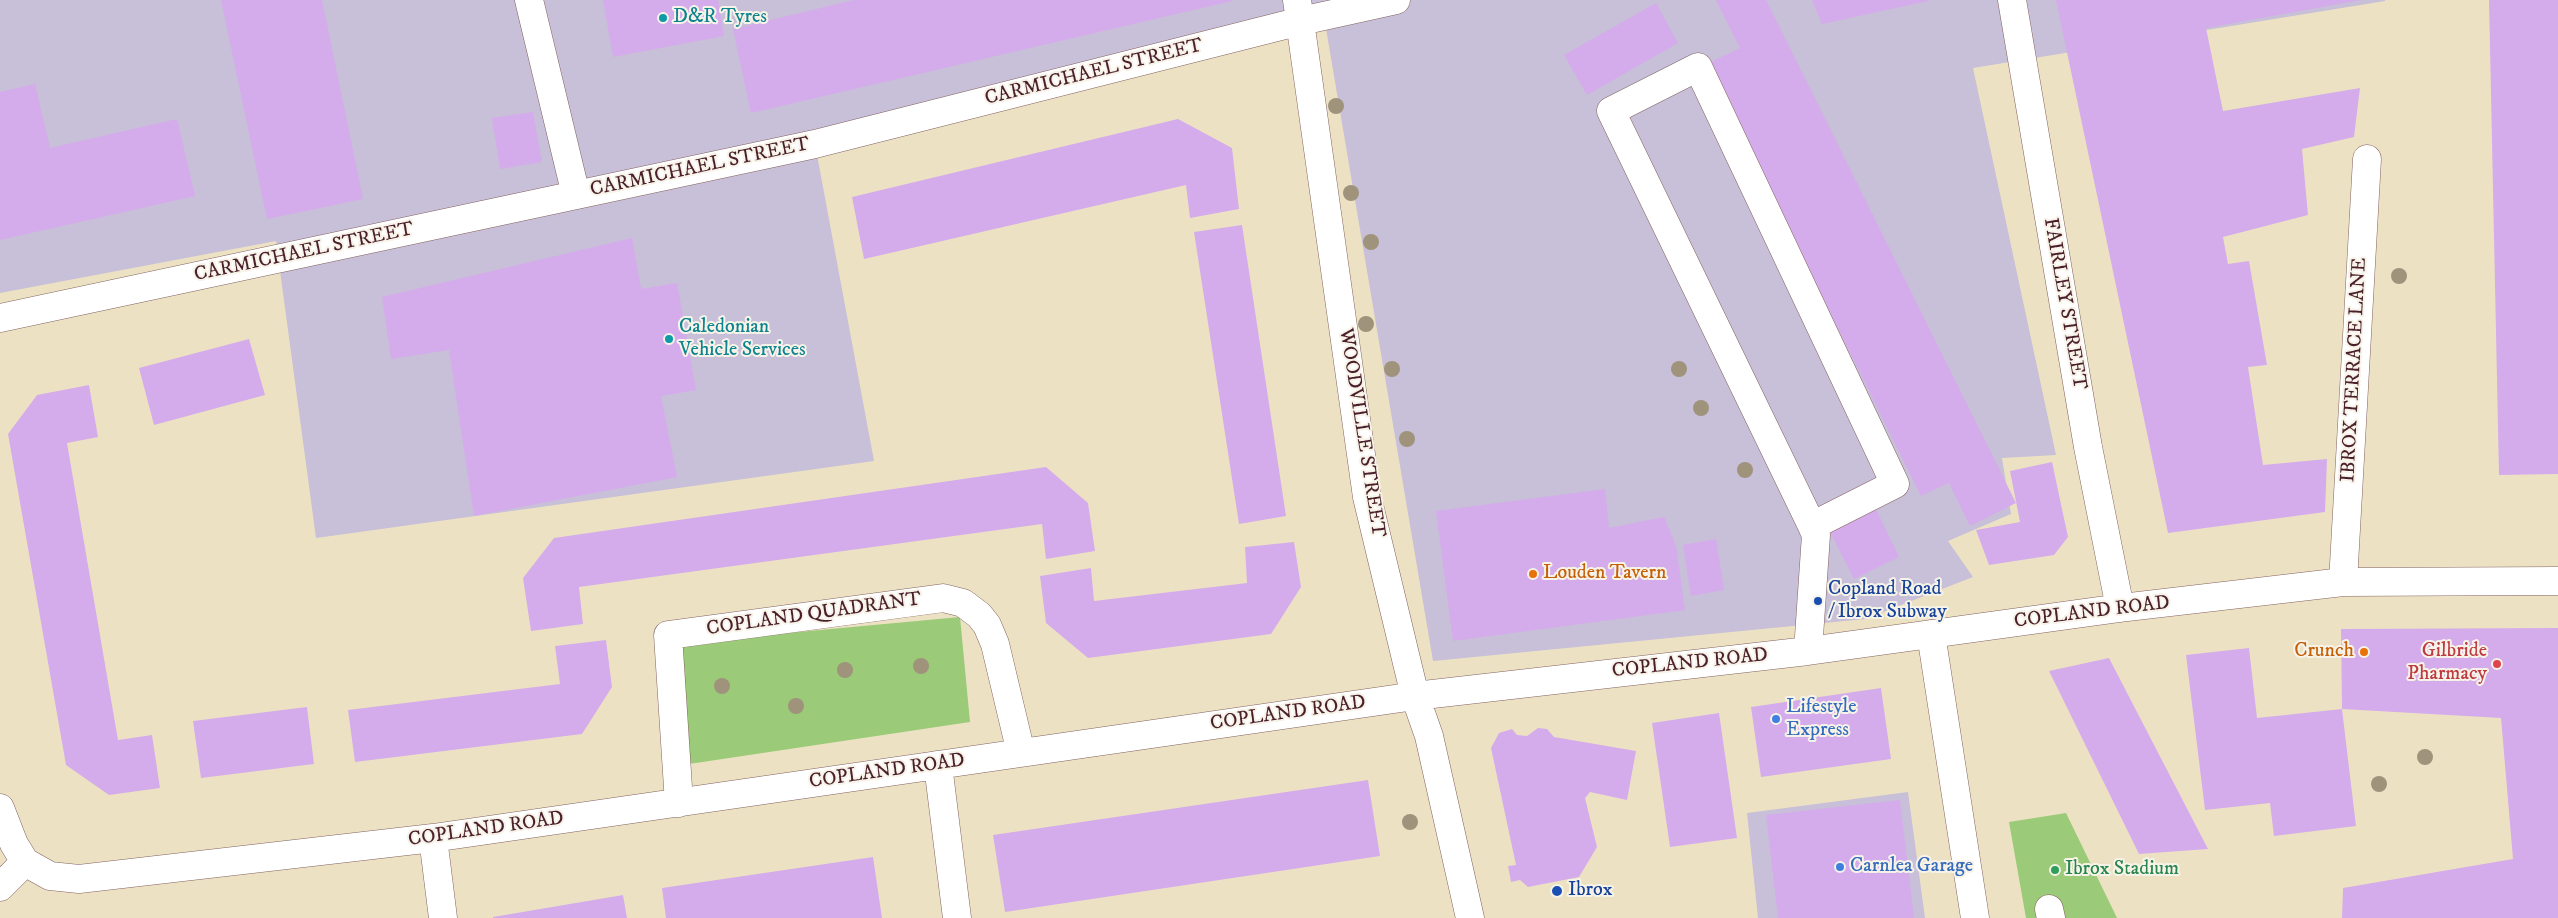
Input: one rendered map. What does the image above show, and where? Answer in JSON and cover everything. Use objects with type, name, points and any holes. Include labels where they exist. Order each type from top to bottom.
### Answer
[{"type":"street","points":[[529,0],[576,195]]},
{"type":"street","name":"CARMICHAEL STREET","points":[[0,318],[815,144],[1299,10],[1396,0]]},
{"type":"street","name":"FAIRLEY STREET","points":[[2012,0],[2088,447],[2120,608]]},
{"type":"street","name":"WOODVILLE STREET","points":[[1299,10],[1367,496],[1415,696],[1429,736],[1470,918]]},
{"type":"street","points":[[1808,651],[1816,534],[1812,526],[1611,110],[1698,67],[1896,484],[1812,526]]},
{"type":"street","name":"IBROX TERRACE LANE","points":[[2343,582],[2367,159]]},
{"type":"street","name":"COPLAND ROAD","points":[[25,862],[50,876],[79,879],[433,838],[1415,696],[1808,651],[2120,608],[2343,582],[2558,581]]},
{"type":"street","name":"COPLAND QUADRANT","points":[[678,802],[668,634],[943,598],[963,603],[979,615],[987,625],[995,644],[1021,753]]},
{"type":"street","points":[[1932,634],[1975,918]]},
{"type":"street","points":[[938,765],[957,918]]},
{"type":"street","points":[[0,808],[14,844],[25,862],[0,887]]},
{"type":"street","points":[[433,838],[443,918]]},
{"type":"shaded area","points":[[0,0],[2385,1],[1973,68],[2056,455],[2002,458],[2011,514],[1948,541],[1973,577],[1865,619],[1433,661],[1322,5],[815,144],[874,461],[316,538],[276,241],[0,293]]},
{"type":"shaded area","name":"Carnlea Garage","points":[[1908,792],[1925,918],[1758,918],[1747,813]]},
{"type":"green space","points":[[960,617],[970,722],[689,764],[680,643]]},
{"type":"green space","name":"Ibrox Stadium","points":[[2066,813],[2117,918],[2026,918],[2009,822]]},
{"type":"building","points":[[221,0],[322,0],[363,199],[267,219]]},
{"type":"building","name":"D&R Tyres","points":[[603,0],[718,0],[724,36],[613,57]]},
{"type":"building","points":[[854,0],[1232,1],[751,113],[733,29]]},
{"type":"building","points":[[1716,0],[1766,0],[2016,503],[1970,526],[1949,483],[1921,496],[1707,64],[1740,48]]},
{"type":"building","points":[[1812,0],[1928,0],[1928,1],[1822,24]]},
{"type":"building","points":[[2056,0],[2361,0],[2206,28],[2223,111],[2360,88],[2354,137],[2302,149],[2308,215],[2223,237],[2228,264],[2249,261],[2267,365],[2248,367],[2263,465],[2327,459],[2325,512],[2168,533]]},
{"type":"building","points":[[2489,0],[2558,0],[2558,474],[2499,475]]},
{"type":"building","points":[[1656,3],[1678,43],[1587,95],[1564,55]]},
{"type":"building","points":[[35,84],[50,148],[177,119],[195,196],[0,240],[0,92]]},
{"type":"building","points":[[533,112],[542,162],[500,169],[492,118]]},
{"type":"building","points":[[1178,119],[1232,148],[1239,209],[1190,218],[1186,185],[864,259],[852,197]]},
{"type":"building","points":[[1242,225],[1286,516],[1239,524],[1194,232]]},
{"type":"building","points":[[632,238],[641,289],[677,283],[696,390],[661,396],[677,477],[474,516],[449,350],[391,359],[382,297]]},
{"type":"building","points":[[249,339],[265,395],[154,425],[139,368]]},
{"type":"building","points":[[89,385],[98,437],[67,443],[118,740],[152,735],[160,788],[109,795],[66,765],[8,434],[37,395]]},
{"type":"building","points":[[2052,462],[2068,537],[2054,555],[1989,565],[1976,530],[2020,522],[2010,471]]},
{"type":"building","points":[[1046,467],[1088,503],[1095,551],[1046,559],[1042,524],[579,587],[583,624],[531,631],[523,578],[554,538]]},
{"type":"building","name":"Louden Tavern","points":[[1605,489],[1609,528],[1664,517],[1676,546],[1685,610],[1453,641],[1436,511]]},
{"type":"building","points":[[1875,507],[1899,557],[1854,579],[1829,530]]},
{"type":"building","points":[[1716,539],[1724,590],[1691,596],[1683,545]]},
{"type":"building","points":[[1294,542],[1301,587],[1271,634],[1088,658],[1046,623],[1040,576],[1091,568],[1094,601],[1247,583],[1245,547]]},
{"type":"building","points":[[2558,628],[2558,918],[2342,918],[2343,888],[2513,859],[2501,718],[2342,709],[2341,629]]},
{"type":"building","points":[[606,640],[612,687],[582,734],[355,762],[348,710],[560,684],[555,646]]},
{"type":"building","points":[[2249,648],[2257,718],[2342,709],[2356,826],[2274,836],[2270,803],[2205,810],[2186,655]]},
{"type":"building","points":[[2109,658],[2208,849],[2139,854],[2049,671]]},
{"type":"building","points":[[1881,688],[1891,759],[1761,777],[1751,707]]},
{"type":"building","points":[[307,707],[314,764],[201,778],[193,721]]},
{"type":"building","points":[[1719,713],[1737,838],[1670,847],[1652,723]]},
{"type":"building","name":"Ibrox","points":[[1538,728],[1547,729],[1554,737],[1636,751],[1627,800],[1590,792],[1585,798],[1597,847],[1579,877],[1528,887],[1520,880],[1511,882],[1508,866],[1516,865],[1491,748],[1499,733],[1512,729],[1517,735],[1527,736]]},
{"type":"building","points":[[1368,780],[1380,856],[1005,912],[993,835]]},
{"type":"building","name":"Carnlea Garage","points":[[1900,800],[1914,918],[1778,918],[1766,815]]},
{"type":"building","points":[[873,857],[882,918],[666,918],[662,888]]},
{"type":"building","points":[[623,895],[627,918],[493,918],[493,917]]},
{"type":"place","name":"D&R Tyres","points":[[663,18]]},
{"type":"place","name":"Caledonian Vehicle Services","points":[[669,339]]},
{"type":"place","name":"Louden Tavern","points":[[1533,574]]},
{"type":"place","name":"Copland Road / Ibrox Subway","points":[[1818,601]]},
{"type":"place","name":"Crunch","points":[[2364,652]]},
{"type":"place","name":"Gilbride Pharmacy","points":[[2497,664]]},
{"type":"place","name":"Lifestyle Express","points":[[1776,719]]},
{"type":"place","name":"Carnlea Garage","points":[[1840,867]]},
{"type":"place","name":"Ibrox Stadium","points":[[2055,870]]},
{"type":"place","name":"Ibrox","points":[[1557,891]]}]
